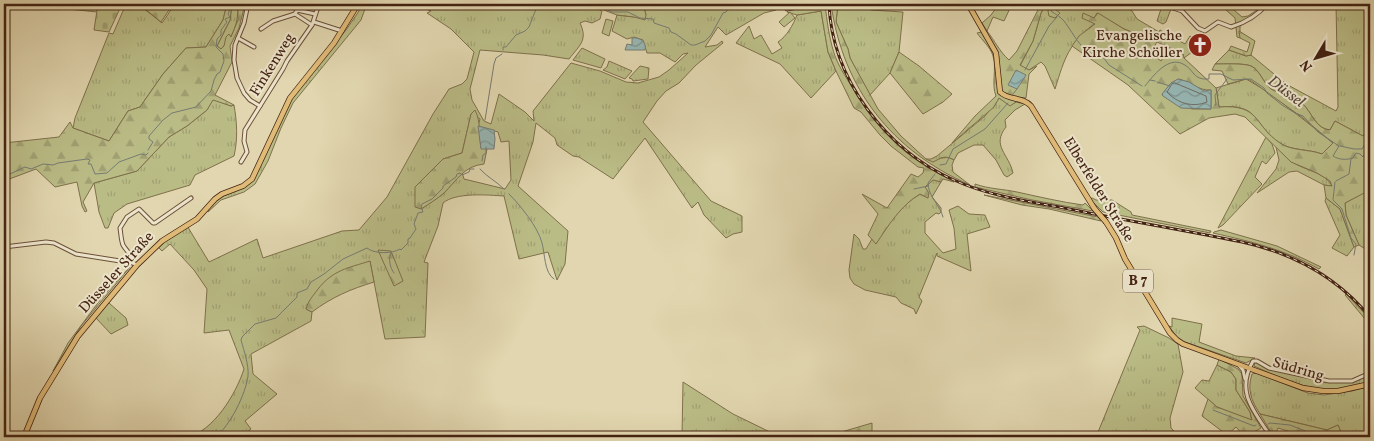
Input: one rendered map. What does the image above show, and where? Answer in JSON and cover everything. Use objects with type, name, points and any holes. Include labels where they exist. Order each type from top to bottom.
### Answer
[{"type":"main road","name":"Düsseler Straße","points":[[24,437],[40,398],[78,336],[135,264],[162,241],[197,219],[215,199],[222,194],[244,186],[252,179],[290,98],[320,62],[358,4]]},
{"type":"main road","name":"Elberfelder Straße","points":[[968,4],[996,53],[1000,92],[1010,98],[1027,102],[1031,106],[1094,208],[1116,238],[1125,259],[1174,338],[1183,344],[1250,368]]},
{"type":"main road","name":"Südring","points":[[1250,368],[1285,382],[1313,390],[1338,391],[1370,384]]},
{"type":"street","points":[[248,4],[234,53],[237,78],[244,93],[250,100],[260,106]]},
{"type":"street","name":"Finkenweg","points":[[241,162],[247,152],[244,141],[245,130],[283,69],[286,61],[313,24],[319,4]]},
{"type":"street","points":[[787,9],[812,4]]},
{"type":"street","points":[[1161,4],[1182,11],[1196,27],[1204,31],[1218,22],[1229,27],[1236,25],[1258,13],[1267,4]]},
{"type":"street","points":[[261,29],[273,21],[295,14],[297,10],[315,14]]},
{"type":"street","points":[[295,14],[313,24]]},
{"type":"street","name":"Finkenweg","points":[[313,24],[342,31]]},
{"type":"street","points":[[238,38],[254,47]]},
{"type":"street","points":[[4,248],[46,242],[54,243],[76,254],[135,264],[132,255],[124,247],[121,239],[120,228],[127,217],[139,210],[153,223],[191,198]]},
{"type":"street","points":[[1245,379],[1252,362],[1256,360],[1269,368],[1329,381],[1348,381],[1370,373]]},
{"type":"street","points":[[1237,363],[1243,370],[1248,400],[1270,437]]},
{"type":"green space","points":[[20,4],[98,4],[97,12]]},
{"type":"green space","points":[[98,4],[122,4],[109,32],[94,30]]},
{"type":"green space","points":[[126,4],[138,4],[162,23],[175,4],[227,4],[223,20],[206,47],[186,48],[163,74],[140,107],[128,111],[109,141],[73,128],[75,118],[109,33],[113,34]]},
{"type":"green space","points":[[139,4],[173,4],[161,22]]},
{"type":"green space","points":[[227,4],[232,4],[230,20],[217,46],[221,49],[224,46],[226,37],[229,34],[231,37],[238,20],[238,5],[245,4],[239,28],[230,46],[232,62],[215,95],[234,105],[231,106],[213,100],[207,110],[169,137],[137,171],[94,183],[83,202],[87,211],[85,212],[77,182],[55,187],[36,169],[4,181],[4,143],[59,137],[70,122],[73,128],[109,141],[128,111],[140,107],[163,74],[186,48],[206,47],[223,20]]},
{"type":"green space","points":[[232,4],[243,4],[238,6],[234,29],[221,49],[217,46],[230,20]]},
{"type":"green space","points":[[360,4],[365,4],[366,6],[361,20],[293,103],[268,161],[255,184],[244,192],[221,200],[208,212],[208,209],[219,198],[246,186],[290,101],[346,30],[359,11]]},
{"type":"green space","points":[[413,4],[588,4],[602,11],[600,19],[592,23],[585,21],[580,23],[583,34],[582,42],[569,59],[480,50],[470,89],[472,100],[484,121],[491,124],[499,94],[525,112],[534,121],[533,111],[571,63],[600,71],[626,82],[638,83],[659,77],[669,70],[688,53],[683,54],[675,62],[660,53],[647,53],[643,40],[634,37],[627,39],[612,31],[617,15],[634,17],[646,15],[643,4],[776,4],[776,10],[764,13],[726,35],[718,27],[705,47],[717,45],[722,41],[723,43],[696,65],[679,83],[666,91],[643,122],[711,201],[742,216],[742,232],[726,238],[704,215],[698,202],[692,208],[645,138],[613,179],[557,145],[555,138],[536,123],[533,142],[518,186],[568,231],[565,264],[557,280],[548,252],[519,259],[504,196],[472,195],[456,197],[443,203],[438,226],[424,262],[428,263],[425,337],[385,339],[370,261],[306,309],[312,312],[311,321],[251,354],[253,374],[277,394],[245,421],[251,429],[241,437],[187,437],[197,434],[214,420],[229,400],[244,369],[229,330],[204,333],[207,289],[194,270],[170,244],[162,251],[158,247],[188,226],[209,262],[257,239],[263,258],[342,231],[359,230],[387,197],[449,89],[462,84],[467,79],[474,52],[451,29],[427,13],[431,11]],"holes":[[[471,114],[480,119],[478,126],[498,132],[501,142],[509,141],[511,180],[505,189],[464,179],[462,172],[443,194],[421,209],[443,159],[462,153]]]},
{"type":"green space","points":[[588,4],[643,4],[646,15],[645,20],[617,15]]},
{"type":"green space","points":[[825,4],[829,35],[836,57],[844,75],[872,116],[909,153],[923,164],[954,182],[943,179],[941,182],[933,180],[925,187],[929,193],[928,198],[920,194],[907,204],[895,216],[876,244],[868,235],[878,214],[862,194],[887,208],[911,174],[918,177],[923,173],[924,168],[918,167],[891,146],[861,112],[854,108],[828,52],[821,11],[797,15],[787,12],[789,10]]},
{"type":"green space","points":[[831,4],[838,4],[836,22],[850,58],[878,109],[901,136],[926,159],[933,162],[946,157],[954,160],[952,165],[953,172],[970,185],[942,171],[917,154],[895,135],[876,114],[860,90],[847,63],[837,35]]},
{"type":"green space","points":[[838,4],[850,4],[852,8],[866,6],[871,10],[903,12],[899,52],[890,73],[870,95],[850,58],[836,22]]},
{"type":"green space","points":[[999,4],[1012,4],[1004,21],[993,17],[987,31],[982,23]]},
{"type":"green space","points":[[1041,4],[1046,4],[1041,13],[1033,41],[1020,65],[1029,70],[1037,66],[1029,74],[1026,98],[1017,97],[1016,102],[1010,106],[999,98],[994,107],[952,143],[975,116],[996,96],[993,56],[977,33],[987,31],[1009,60],[1017,51]]},
{"type":"green space","points":[[1046,4],[1051,4],[1048,11],[1056,10],[1057,4],[1122,4],[1132,11],[1137,19],[1159,32],[1160,30],[1185,44],[1190,36],[1194,38],[1196,49],[1184,58],[1183,54],[1124,29],[1097,13],[1094,18],[1095,23],[1079,38],[1069,52],[1055,89],[1045,66],[1041,62],[1029,70],[1020,66],[1033,41],[1041,13]]},
{"type":"green space","points":[[1051,4],[1057,4],[1056,10],[1060,13],[1055,18],[1049,16],[1048,11]]},
{"type":"green space","points":[[1223,4],[1231,4],[1234,10],[1242,17],[1248,16],[1266,4],[1250,17],[1250,20],[1240,26],[1240,38],[1237,37],[1235,18],[1226,10]]},
{"type":"green space","points":[[1336,4],[1370,4],[1370,127],[1363,136],[1335,121],[1330,130],[1321,127],[1303,104],[1296,99],[1271,89],[1257,70],[1251,66],[1215,64],[1229,50],[1246,56],[1251,55],[1286,84],[1336,111],[1338,107]]},
{"type":"green space","points":[[1162,6],[1171,9],[1166,22],[1163,24],[1157,21]]},
{"type":"green space","points":[[821,11],[828,52],[836,71],[811,98],[780,64],[736,43],[749,26],[754,39],[761,35],[772,54],[782,48],[778,42],[794,23],[797,15]]},
{"type":"green space","points":[[790,12],[795,18],[784,27],[779,22]]},
{"type":"green space","points":[[1083,13],[1094,18],[1098,13],[1124,29],[1157,42],[1150,53],[1161,61],[1169,49],[1183,54],[1184,58],[1216,88],[1219,107],[1233,107],[1250,112],[1271,136],[1284,146],[1322,154],[1333,143],[1303,118],[1250,80],[1246,79],[1228,84],[1222,71],[1212,70],[1215,64],[1251,66],[1257,70],[1271,89],[1296,99],[1303,104],[1318,124],[1325,129],[1330,130],[1335,121],[1363,136],[1370,127],[1370,137],[1365,147],[1366,150],[1370,148],[1370,190],[1345,203],[1346,215],[1359,245],[1354,247],[1340,209],[1326,198],[1324,185],[1332,186],[1330,181],[1291,162],[1245,117],[1235,114],[1209,118],[1180,134],[1128,85],[1072,46],[1079,36],[1095,24],[1082,18]],"holes":[[[1179,79],[1199,88],[1211,90],[1211,109],[1192,109],[1162,95],[1171,83]]]},
{"type":"green space","points":[[606,19],[613,21],[609,36],[602,33]]},
{"type":"green space","points":[[1239,31],[1255,41],[1251,55],[1246,56],[1229,50],[1231,46],[1247,52],[1250,43],[1240,38]]},
{"type":"green space","points":[[582,48],[605,59],[601,68],[573,60]]},
{"type":"green space","points":[[899,52],[952,94],[923,114],[890,73]]},
{"type":"green space","points":[[609,61],[632,71],[625,79],[603,70],[607,67]]},
{"type":"green space","points":[[640,66],[649,68],[648,79],[633,81],[629,78]]},
{"type":"green space","points":[[1246,79],[1270,93],[1333,143],[1322,154],[1285,146],[1271,136],[1250,112],[1233,107],[1219,107],[1216,88]]},
{"type":"green space","points":[[999,98],[1010,105],[1016,102],[1025,104],[1015,110],[1005,120],[1006,127],[1000,140],[1002,150],[1013,173],[1007,177],[1004,175],[996,160],[983,145],[974,145],[958,153],[954,160],[943,157],[933,163],[926,159],[937,156],[985,116]]},
{"type":"green space","points":[[213,99],[231,106],[234,105],[237,130],[234,156],[195,175],[190,185],[127,204],[114,213],[108,228],[105,228],[99,212],[94,183],[137,171],[169,137],[207,110]]},
{"type":"green space","points":[[475,110],[479,124],[481,148],[487,149],[484,164],[477,165],[466,171],[444,193],[421,209],[415,207],[415,187],[443,159],[462,153],[471,114]]},
{"type":"green space","points":[[1266,137],[1272,144],[1275,153],[1266,164],[1262,161],[1255,177],[1262,184],[1218,228]]},
{"type":"green space","points":[[1276,147],[1291,161],[1325,177],[1332,186],[1324,185],[1297,171],[1289,172],[1257,193],[1276,169],[1279,160]]},
{"type":"green space","points":[[933,179],[941,182],[932,197],[941,208],[941,212],[939,214],[936,213],[925,222],[925,233],[943,253],[956,249],[954,228],[949,210],[958,206],[969,214],[985,215],[990,227],[967,234],[971,271],[937,256],[937,253],[919,297],[922,301],[916,314],[914,309],[901,303],[896,297],[865,290],[854,284],[850,278],[849,270],[854,234],[859,239],[863,249],[866,249],[872,239],[876,243],[895,216],[907,204],[920,194],[928,198],[925,188]]},
{"type":"green space","points":[[975,184],[1083,205],[1085,203],[1093,211],[975,187]]},
{"type":"green space","points":[[1365,192],[1370,206],[1370,252],[1359,245],[1346,215],[1345,203]]},
{"type":"green space","points":[[984,195],[1098,217],[1101,221],[1022,205]]},
{"type":"green space","points":[[1326,198],[1340,209],[1354,247],[1347,256],[1332,248],[1340,235],[1325,201]]},
{"type":"green space","points":[[1090,199],[1096,200],[1112,200],[1131,212],[1132,215],[1211,231],[1210,233],[1103,212]]},
{"type":"green space","points":[[1221,230],[1277,246],[1321,267],[1319,269],[1293,256],[1268,247],[1213,233]]},
{"type":"green space","points":[[378,250],[391,251],[403,281],[394,286]]},
{"type":"green space","points":[[370,261],[374,282],[342,294],[312,312],[306,309],[313,296],[329,278],[341,270]]},
{"type":"green space","points":[[130,267],[81,326],[53,371],[68,343],[103,296]]},
{"type":"green space","points":[[1345,295],[1370,319],[1370,325]]},
{"type":"green space","points":[[109,303],[126,318],[128,325],[111,334],[95,317]]},
{"type":"green space","points":[[1172,318],[1202,324],[1199,342],[1236,356],[1255,358],[1246,363],[1179,340],[1169,326],[1172,327]]},
{"type":"green space","points":[[1144,326],[1178,344],[1183,372],[1170,418],[1171,428],[1180,437],[1096,437],[1140,330],[1137,327]]},
{"type":"green space","points":[[1219,359],[1238,369],[1242,374],[1243,396],[1261,428],[1245,437],[1236,427],[1227,435],[1202,416],[1208,399],[1217,407],[1252,420],[1250,412],[1236,390],[1236,379],[1231,372],[1217,365]]},
{"type":"green space","points":[[1255,362],[1266,368],[1325,382],[1350,382],[1370,375],[1370,382],[1340,389],[1317,388],[1274,375],[1254,366]]},
{"type":"green space","points":[[1217,365],[1231,372],[1236,379],[1236,390],[1250,412],[1252,421],[1217,407],[1195,388],[1202,380],[1209,381]]},
{"type":"green space","points":[[1256,373],[1308,393],[1324,395],[1370,386],[1370,437],[1343,437],[1338,425],[1327,430],[1260,414],[1254,404],[1250,390],[1252,374]]},
{"type":"green space","points":[[683,382],[733,414],[772,433],[771,437],[682,437]]},
{"type":"green space","points":[[1260,414],[1327,430],[1338,425],[1343,437],[1307,437],[1278,428],[1274,437]]},
{"type":"green space","points":[[872,423],[872,437],[828,437],[828,436]]},
{"type":"water","points":[[632,38],[638,38],[642,41],[645,45],[645,50],[625,50],[627,44],[632,45]]},
{"type":"water","points":[[1016,70],[1026,75],[1017,89],[1008,85]]},
{"type":"water","points":[[1178,79],[1189,82],[1204,91],[1211,90],[1211,109],[1181,108],[1163,96],[1162,94],[1171,83]]},
{"type":"water","points":[[478,126],[494,130],[494,149],[481,149]]},
{"type":"waterway","points":[[148,150],[153,142],[149,139],[149,136],[163,120],[172,113],[196,107],[211,91],[214,80],[220,72],[224,61],[223,54],[216,47],[217,39],[227,22],[225,19],[230,17],[228,14],[232,4]]},
{"type":"waterway","points":[[503,50],[503,47],[506,47],[516,35],[529,27],[538,4]]},
{"type":"waterway","name":"Düssel","points":[[597,4],[612,12],[628,12],[640,18],[653,19],[654,23],[669,28],[671,32],[691,45],[705,41],[711,35],[723,13],[734,4]]},
{"type":"waterway","name":"Düssel","points":[[1054,4],[1051,11],[1063,20],[1084,48],[1095,55],[1103,57],[1109,65],[1142,86]]},
{"type":"waterway","points":[[1025,70],[1049,26],[1057,17]]},
{"type":"waterway","points":[[485,120],[494,64],[496,58],[502,54]]},
{"type":"waterway","name":"Düssel","points":[[1145,86],[1161,68],[1177,62],[1187,66],[1196,76],[1203,79],[1209,79],[1209,74],[1221,74],[1233,80],[1251,79],[1282,105],[1303,116],[1318,132],[1339,146],[1333,156],[1340,159],[1348,159],[1353,158],[1356,153],[1363,157],[1365,153],[1370,151]]},
{"type":"waterway","points":[[1215,105],[1215,95],[1227,79]]},
{"type":"waterway","name":"Düssel","points":[[1150,80],[1155,81]]},
{"type":"waterway","points":[[1157,82],[1170,86]]},
{"type":"waterway","points":[[1013,94],[1017,89]]},
{"type":"waterway","points":[[940,165],[946,164],[953,149],[985,129],[1008,103]]},
{"type":"waterway","points":[[1340,146],[1362,149],[1370,135]]},
{"type":"waterway","points":[[482,161],[483,155],[486,153],[486,147]]},
{"type":"waterway","points":[[4,174],[7,172],[10,174],[25,167],[31,169],[43,164],[53,165],[87,159],[90,160],[88,164],[91,164],[95,174],[107,173],[119,162],[148,153]]},
{"type":"waterway","points":[[1336,181],[1349,174],[1351,159]]},
{"type":"waterway","points":[[215,437],[232,418],[247,383],[248,367],[241,340],[242,337],[255,324],[276,318],[297,297],[297,293],[307,289],[311,282],[343,259],[367,248],[383,253],[401,250],[408,243],[408,239],[416,229],[414,224],[418,213],[423,212],[422,204],[432,199],[457,174],[460,173],[462,175],[469,172],[470,169],[474,169]]},
{"type":"waterway","points":[[480,169],[504,189]]},
{"type":"waterway","points":[[935,174],[928,183],[932,196],[943,217]]},
{"type":"waterway","points":[[1335,182],[1333,200],[1342,209],[1351,238],[1356,244],[1354,255]]},
{"type":"waterway","points":[[914,189],[928,186]]},
{"type":"waterway","points":[[509,194],[537,230],[542,243],[548,272],[554,279]]},
{"type":"waterway","points":[[391,253],[390,263],[394,273]]},
{"type":"waterway","points":[[1213,410],[1254,426],[1256,425]]},
{"type":"waterway","points":[[1268,424],[1290,425],[1308,432],[1325,434],[1370,435]]},
{"type":"railway","points":[[829,4],[832,32],[840,59],[852,85],[867,109],[885,131],[929,167],[967,186],[994,194],[1261,247],[1296,260],[1328,279],[1343,290],[1370,317]]},
{"type":"place","name":"Evangelische Kirche Schöller","points":[[1200,45]]}]
